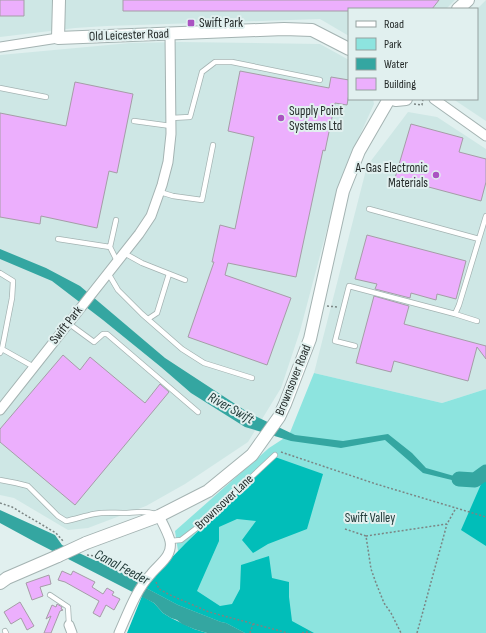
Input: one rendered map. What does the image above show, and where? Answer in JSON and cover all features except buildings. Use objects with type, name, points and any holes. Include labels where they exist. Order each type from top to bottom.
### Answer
[{"type":"street","points":[[58,38],[59,0]]},
{"type":"street","points":[[459,8],[468,0]]},
{"type":"street","name":"Old Leicester Road","points":[[0,47],[58,38],[284,29],[312,30],[348,48]]},
{"type":"street","name":"Swift Park","points":[[0,410],[139,234],[151,216],[160,192],[168,162],[171,134],[170,34]]},
{"type":"street","name":"Brownsover Road","points":[[0,583],[7,578],[86,543],[159,516],[208,491],[252,455],[279,417],[286,404],[310,339],[343,191],[359,151],[388,100]]},
{"type":"street","points":[[435,100],[486,136]]},
{"type":"street","points":[[119,633],[137,595],[151,574],[167,558],[170,550],[170,541],[159,516]]},
{"type":"lane","points":[[134,121],[171,122],[190,116],[202,72],[215,62],[232,62],[320,80]]},
{"type":"lane","points":[[0,88],[46,97]]},
{"type":"lane","points":[[160,192],[173,196],[202,200],[213,145]]},
{"type":"lane","points":[[369,209],[479,239]]},
{"type":"lane","points":[[455,314],[486,216]]},
{"type":"lane","points":[[116,220],[110,247],[117,261]]},
{"type":"lane","points":[[58,239],[110,247]]},
{"type":"lane","points":[[124,253],[142,263],[185,280]]},
{"type":"lane","points":[[0,273],[13,281],[12,298],[1,351],[34,366]]},
{"type":"lane","points":[[148,319],[157,313],[169,274]]},
{"type":"lane","points":[[107,275],[118,290],[182,349],[204,363],[252,378]]},
{"type":"lane","points":[[355,346],[335,340],[349,286],[455,314],[477,322]]},
{"type":"lane","points":[[68,323],[94,342],[103,334],[107,334],[198,412]]},
{"type":"lane","name":"Brownsover Lane","points":[[170,541],[181,540],[198,527],[275,455]]},
{"type":"lane","points":[[0,480],[16,482],[28,486],[58,516],[66,521],[108,512],[151,513],[159,516]]},
{"type":"lane","points":[[50,595],[68,607],[71,629]]},
{"type":"path","points":[[422,105],[423,100]]},
{"type":"path","points":[[318,304],[343,309]]},
{"type":"path","points":[[275,455],[279,451],[376,484],[486,517]]},
{"type":"path","points":[[417,633],[447,524],[456,508]]},
{"type":"path","points":[[345,529],[366,536],[447,524]]},
{"type":"path","points":[[366,536],[371,569],[376,584],[401,633]]},
{"type":"path","points":[[151,574],[159,589],[209,612],[288,633]]},
{"type":"path","points":[[250,633],[253,624]]},
{"type":"path","points":[[302,633],[311,633]]},
{"type":"shaded area","points":[[0,0],[455,0],[447,8],[348,8],[348,35],[320,19],[107,26],[75,28],[0,37]]},
{"type":"shaded area","points":[[486,0],[486,121],[454,100],[478,100],[478,8]]},
{"type":"shaded area","name":"Swift Park","points":[[180,42],[320,44],[348,59],[348,100],[373,100],[374,104],[345,168],[300,331],[281,388],[248,442],[185,484],[146,506],[88,528],[68,530],[14,498],[0,495],[0,55],[130,43]]},
{"type":"shaded area","points":[[408,112],[437,117],[486,149],[486,389],[442,403],[314,373],[367,166]]},
{"type":"shaded area","points":[[275,457],[323,474],[307,529],[268,544],[253,553],[242,540],[256,521],[237,519],[219,527],[219,541],[197,591],[220,606],[232,604],[240,589],[241,565],[269,556],[272,578],[289,582],[292,621],[314,633],[245,633],[226,623],[178,605],[146,588],[155,575],[185,544]]},
{"type":"shaded area","points":[[486,481],[486,546],[461,530],[482,482]]},
{"type":"shaded area","points":[[142,596],[154,603],[163,613],[171,618],[194,629],[207,633],[127,633]]},
{"type":"green space","name":"Swift Valley","points":[[314,373],[442,403],[486,389],[486,633],[237,633],[145,590],[155,575],[178,551],[175,531],[269,448],[289,435]]},
{"type":"water","points":[[0,249],[46,268],[80,286],[165,358],[249,413],[295,435],[343,441],[388,434],[412,453],[426,468],[454,476],[486,477],[486,482],[460,482],[423,473],[385,440],[341,448],[291,441],[245,427],[191,393],[103,320],[52,281],[0,259]]},
{"type":"water","points":[[0,510],[55,535],[62,545],[96,561],[101,561],[178,605],[226,623],[245,633],[207,633],[182,624],[163,613],[154,603],[0,523]]},
{"type":"waterway","name":"River Swift","points":[[459,479],[475,480],[486,472]]},
{"type":"place","name":"Swift Park","points":[[191,23]]},
{"type":"place","name":"Supply Point Systems Ltd","points":[[281,118]]},
{"type":"place","name":"A-Gas Electronic Materials","points":[[436,175]]},
{"type":"water label","name":"Canal Feeder","points":[[122,567]]}]
